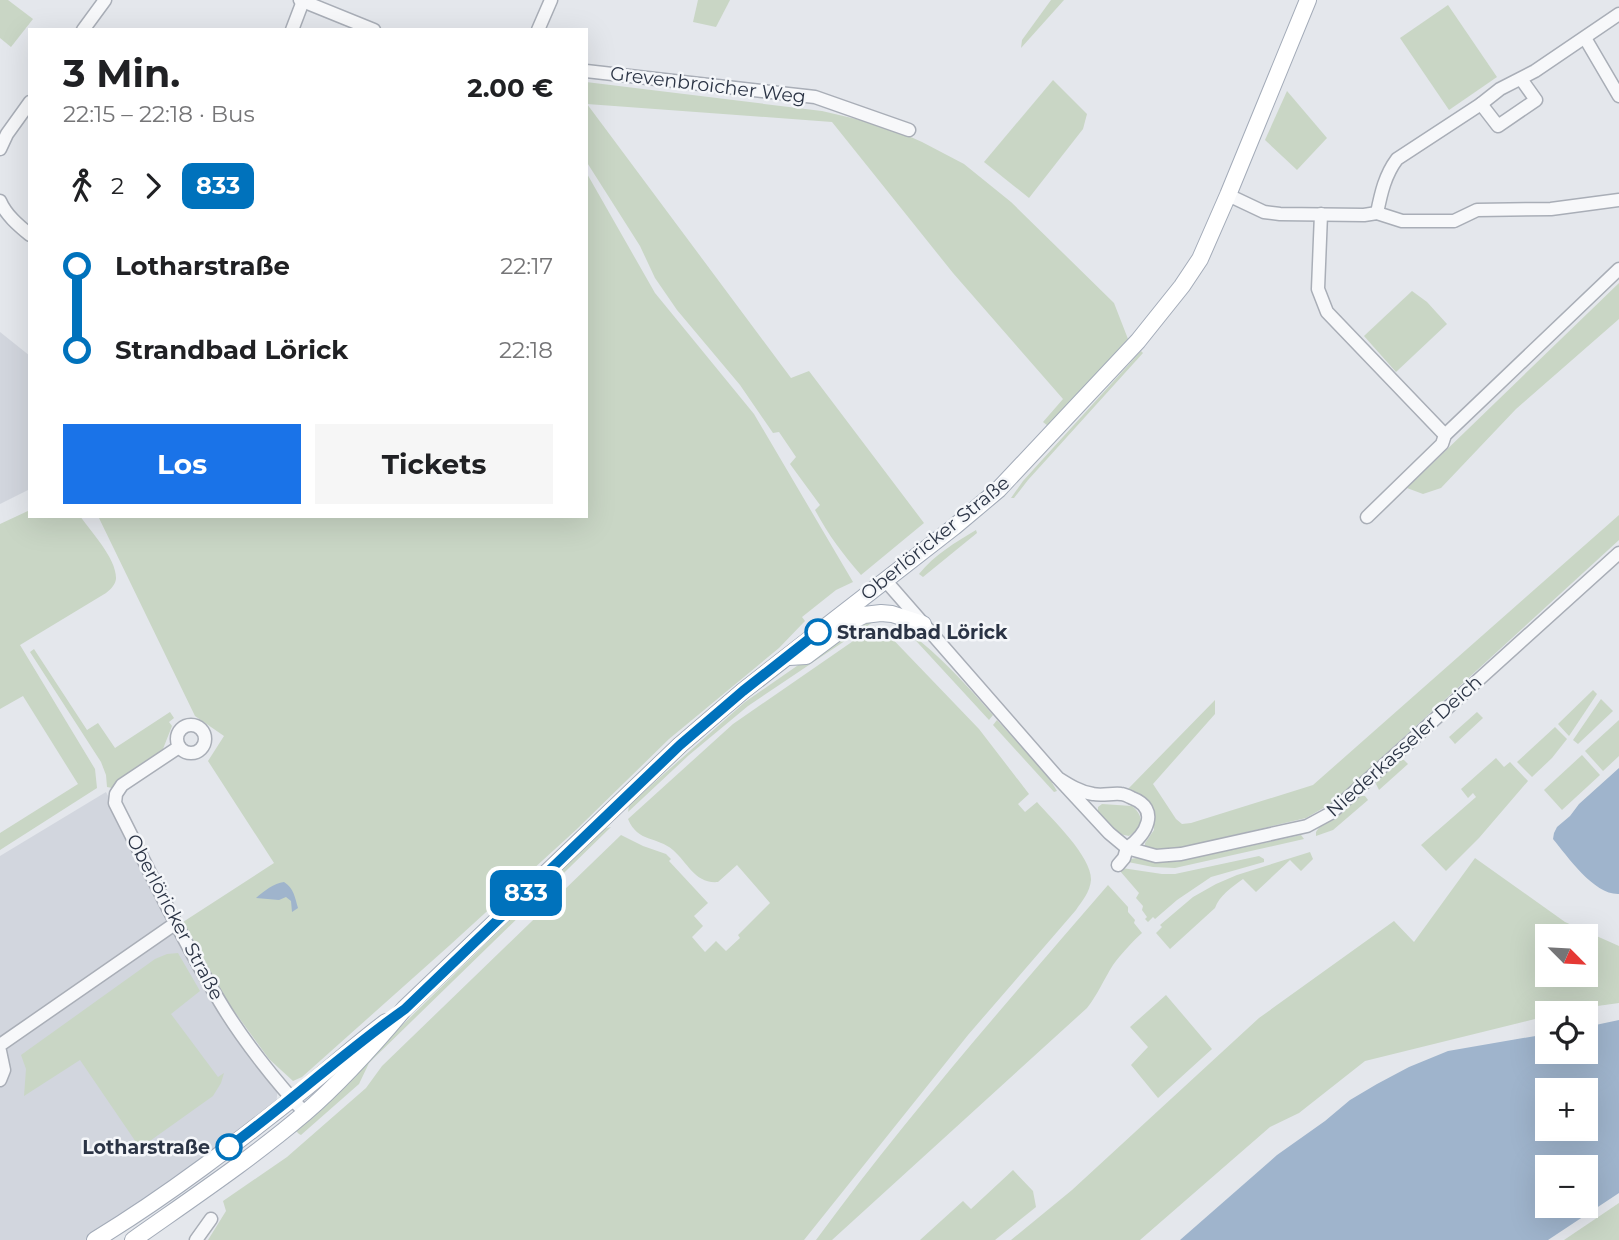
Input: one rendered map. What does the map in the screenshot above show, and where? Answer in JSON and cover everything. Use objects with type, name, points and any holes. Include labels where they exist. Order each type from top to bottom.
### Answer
[{"type":"main road","name":"Oberlöricker Straße","points":[[305,1113],[372,1049],[405,1009],[680,745],[743,691],[998,490],[1139,341],[1200,259],[1308,0]]},
{"type":"main road","points":[[787,657],[806,656],[864,615],[892,614],[923,624]]},
{"type":"main road","name":"Oberlöricker Straße","points":[[292,1099],[362,1040],[405,1009]]},
{"type":"main road","points":[[95,1240],[183,1182],[292,1099]]},
{"type":"main road","points":[[133,1240],[250,1157],[305,1113]]},
{"type":"street","points":[[84,28],[105,0]]},
{"type":"street","points":[[539,28],[551,0]]},
{"type":"street","points":[[293,28],[302,1],[369,28]]},
{"type":"street","points":[[1377,213],[1388,171],[1397,159],[1500,89],[1535,71],[1619,14]]},
{"type":"street","points":[[1585,38],[1619,96]]},
{"type":"street","name":"Grevenbroicher Weg","points":[[588,71],[815,97],[909,130]]},
{"type":"street","points":[[1481,104],[1498,127],[1536,100],[1521,79]]},
{"type":"street","points":[[0,149],[7,134],[28,105]]},
{"type":"street","points":[[1228,195],[1264,212],[1321,215],[1377,213],[1402,221],[1444,222],[1454,221],[1476,210],[1551,209],[1619,200]]},
{"type":"street","points":[[0,201],[3,208],[28,233]]},
{"type":"street","points":[[1321,215],[1318,289],[1327,312],[1445,435]]},
{"type":"street","points":[[1367,517],[1442,444],[1445,435],[1619,269]]},
{"type":"street","name":"Niederkasseler Deich","points":[[1127,848],[1156,856],[1181,854],[1315,823],[1341,804],[1619,553]]},
{"type":"street","points":[[885,580],[1058,778],[1109,833],[1127,848]]},
{"type":"street","name":"Oberlöricker Straße","points":[[179,747],[122,785],[115,800],[176,923],[221,1005],[305,1113]]},
{"type":"street","points":[[1058,778],[1079,791],[1094,795],[1122,794],[1146,807],[1149,815],[1146,829],[1135,843],[1127,848],[1118,865]]},
{"type":"street","points":[[0,1045],[176,923]]},
{"type":"street","points":[[0,1051],[4,1070],[0,1080]]},
{"type":"street","points":[[196,1240],[211,1219]]},
{"type":"shaded area","points":[[0,332],[28,354],[28,490],[0,504]]},
{"type":"shaded area","points":[[106,792],[175,926],[278,1085],[276,1107],[186,1173],[85,1240],[0,1240],[0,856]]},
{"type":"green space","points":[[0,0],[8,0],[33,19],[11,47],[0,38]]},
{"type":"green space","points":[[698,0],[730,0],[716,27],[693,22]]},
{"type":"green space","points":[[1051,0],[1064,0],[1021,48],[1022,40]]},
{"type":"green space","points":[[1448,5],[1497,77],[1449,110],[1400,38]]},
{"type":"green space","points":[[1053,80],[1087,114],[1083,129],[1029,198],[984,162]]},
{"type":"green space","points":[[588,82],[822,111],[886,126],[964,164],[1011,202],[1114,303],[1128,339],[1048,426],[1043,422],[1063,399],[953,273],[832,122],[588,104]]},
{"type":"green space","points":[[1287,91],[1327,138],[1297,170],[1265,140]]},
{"type":"green space","points":[[588,105],[791,378],[809,371],[924,523],[861,575],[836,544],[815,510],[820,505],[790,464],[796,457],[779,432],[773,433],[740,385],[677,310],[655,278],[640,246],[588,164]]},
{"type":"green space","points":[[588,176],[655,293],[754,414],[853,582],[836,590],[802,617],[805,621],[779,648],[669,739],[577,829],[450,945],[302,1077],[293,1081],[269,1059],[226,1000],[183,922],[274,863],[208,761],[224,736],[195,716],[99,518],[588,518]]},
{"type":"green space","points":[[1619,283],[1619,319],[1516,409],[1441,488],[1423,494],[1407,488]]},
{"type":"green space","points":[[1412,291],[1427,302],[1447,324],[1396,372],[1364,336]]},
{"type":"green space","points":[[1141,351],[1143,353],[1014,498],[1011,498],[1023,481]]},
{"type":"green space","points":[[28,511],[28,518],[81,518],[108,554],[116,579],[106,593],[20,645],[95,769],[97,788],[0,850],[0,833],[78,784],[23,696],[0,709],[0,524]]},
{"type":"green space","points":[[1619,515],[1619,540],[1332,803],[1306,818],[1170,850],[1145,849],[1145,843],[1154,830],[1152,806],[1141,795],[1128,789],[1215,700],[1215,714],[1153,784],[1182,824],[1313,785]]},
{"type":"green space","points":[[976,530],[977,533],[923,577],[919,574],[953,544]]},
{"type":"green space","points":[[876,620],[748,706],[689,755],[628,812],[629,805],[745,702],[853,627]]},
{"type":"green space","points":[[872,628],[882,628],[979,729],[1029,794],[1018,804],[1025,812],[1037,802],[1085,860],[1091,880],[1076,910],[968,1035],[804,1240],[208,1240],[226,1211],[223,1201],[287,1157],[366,1088],[382,1066],[621,835],[666,854],[671,859],[669,861],[708,903],[694,916],[703,926],[692,937],[705,952],[716,941],[726,951],[770,903],[737,865],[718,882],[703,880],[692,872],[673,850],[637,832],[628,819],[733,724]]},
{"type":"green space","points":[[907,631],[942,660],[973,693],[993,715],[989,720]]},
{"type":"green space","points":[[34,649],[87,730],[98,723],[115,748],[170,712],[174,718],[169,722],[172,726],[161,754],[122,778],[112,788],[107,787],[101,762],[30,652]]},
{"type":"green space","points":[[1593,690],[1597,694],[1569,736],[1558,724]]},
{"type":"green space","points":[[1601,699],[1613,711],[1578,744],[1573,740]]},
{"type":"green space","points":[[1477,712],[1483,718],[1455,744],[1449,737]]},
{"type":"green space","points":[[997,720],[1048,776],[1057,791],[1054,792],[993,725]]},
{"type":"green space","points":[[1619,720],[1619,756],[1603,771],[1585,751]]},
{"type":"green space","points":[[1555,727],[1567,739],[1532,777],[1517,762]]},
{"type":"green space","points":[[1582,755],[1600,775],[1562,810],[1544,790]]},
{"type":"green space","points":[[1496,758],[1504,767],[1510,762],[1528,781],[1479,838],[1446,871],[1421,845],[1476,797],[1473,793],[1468,798],[1461,789]]},
{"type":"green space","points":[[1401,759],[1408,764],[1379,790],[1376,784],[1378,779]]},
{"type":"green space","points":[[1360,796],[1365,796],[1368,800],[1333,830],[1316,836],[1320,826],[1335,819]]},
{"type":"green space","points":[[1102,804],[1132,806],[1139,814],[1140,825],[1129,836],[1119,834],[1098,813],[1098,807]]},
{"type":"green space","points":[[611,827],[369,1063],[359,1084],[301,1135],[295,1130],[603,829]]},
{"type":"green space","points":[[1301,835],[1304,839],[1175,868],[1128,862],[1136,858],[1175,862]]},
{"type":"green space","points":[[1310,852],[1313,859],[1301,871],[1290,860],[1256,892],[1243,879],[1226,892],[1215,908],[1170,949],[1156,933],[1162,927],[1160,925],[1193,897],[1216,884]]},
{"type":"green space","points":[[1259,856],[1264,862],[1211,877],[1148,922],[1142,910],[1143,906],[1136,898],[1139,893],[1120,871],[1122,868],[1175,874]]},
{"type":"green space","points":[[1475,858],[1570,924],[1535,924],[1535,987],[1598,987],[1598,937],[1619,946],[1619,1003],[1598,1006],[1598,1001],[1535,1001],[1535,1019],[1365,1061],[1299,1113],[1270,1127],[1140,1240],[1011,1240],[1072,1190],[1259,1018],[1394,921],[1414,942]]},
{"type":"green space","points":[[1108,885],[1128,907],[1128,912],[1142,933],[1113,965],[1087,1008],[832,1240],[816,1240],[922,1104]]},
{"type":"green space","points":[[178,953],[200,991],[171,1014],[218,1077],[224,1073],[213,1096],[140,1148],[80,1060],[24,1096],[26,1069],[21,1055],[155,959]]},
{"type":"green space","points":[[1166,995],[1212,1049],[1158,1098],[1131,1065],[1148,1047],[1130,1027]]},
{"type":"green space","points":[[1013,1170],[1033,1191],[1036,1207],[995,1240],[920,1240],[963,1201],[971,1209]]},
{"type":"green space","points":[[1619,1203],[1619,1240],[1564,1240],[1598,1218]]},
{"type":"water","points":[[1619,768],[1619,894],[1610,893],[1591,882],[1553,839],[1557,827]]},
{"type":"water","points":[[284,882],[292,890],[298,908],[292,912],[291,901],[286,897],[279,900],[256,898],[273,886]]},
{"type":"water","points":[[1619,1020],[1619,1193],[1598,1207],[1598,1155],[1535,1155],[1535,1218],[1581,1218],[1548,1240],[1180,1240],[1277,1155],[1350,1100],[1409,1067],[1448,1051],[1535,1036],[1535,1064],[1598,1064],[1598,1024]]},
{"type":"bus line","name":"833","points":[[229,1147],[314,1082],[362,1040],[405,1009],[680,745],[818,632]]},
{"type":"place","name":"Strandbad Lörick","points":[[818,632]]},
{"type":"place","name":"Lotharstraße","points":[[229,1147]]}]
